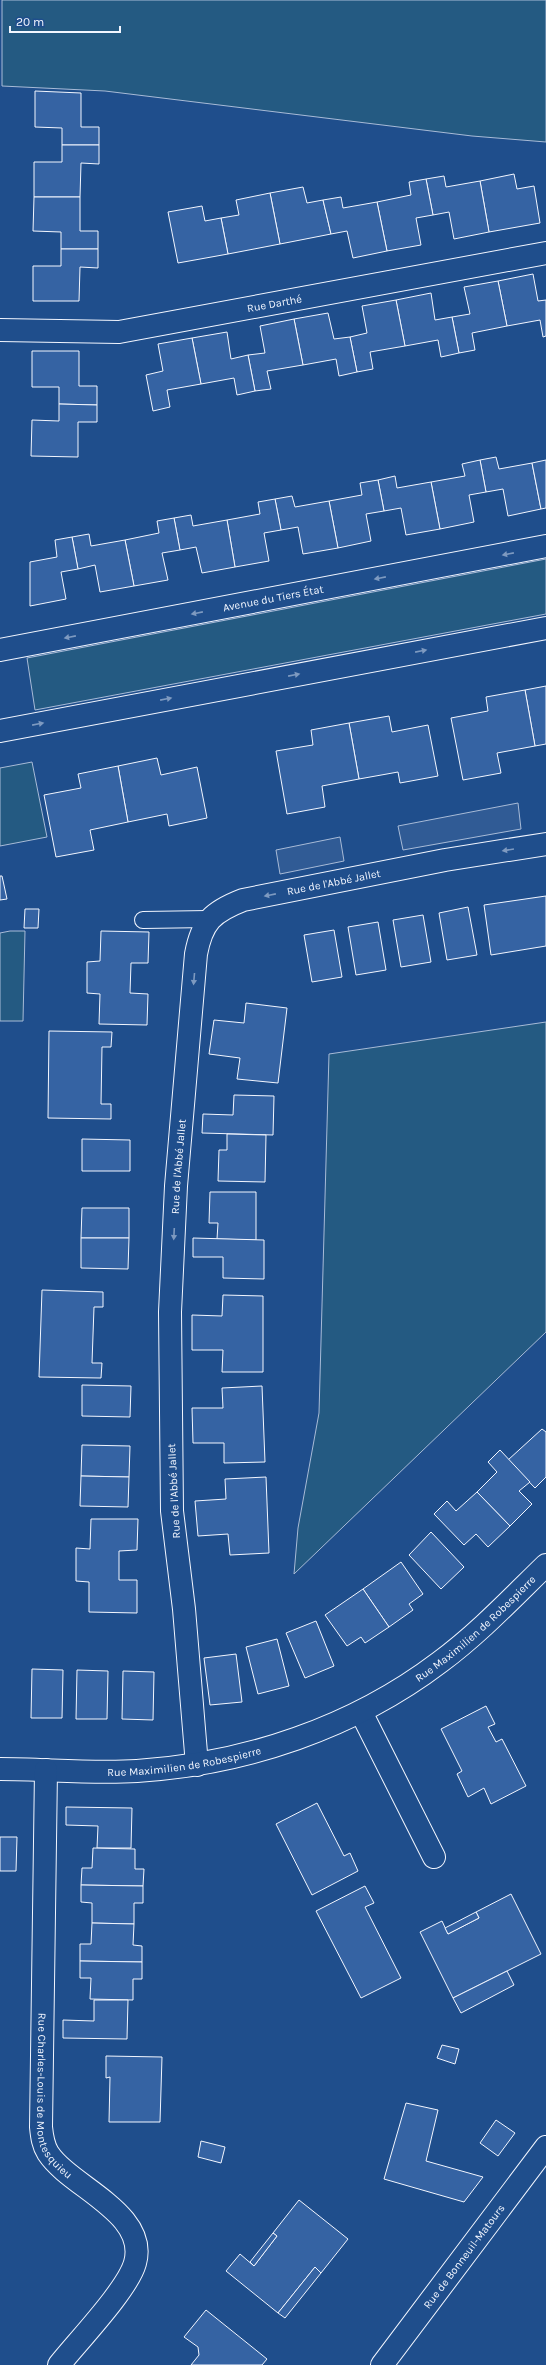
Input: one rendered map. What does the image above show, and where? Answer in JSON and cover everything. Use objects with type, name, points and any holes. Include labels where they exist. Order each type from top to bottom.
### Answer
[{"type":"street","name":"Rue Darthé","points":[[0,330],[119,332],[546,253]]},
{"type":"street","name":"Avenue du Tiers État","points":[[0,650],[546,546]]},
{"type":"street","points":[[0,731],[546,628]]},
{"type":"street","name":"Rue de l'Abbé Jallet","points":[[197,1765],[184,1609],[172,1511],[170,1312],[176,1186],[196,954],[200,936],[208,919],[225,906],[243,900],[445,860],[546,844]]},
{"type":"street","name":"Rue Maximilien de Robespierre","points":[[0,1770],[136,1771],[197,1765],[236,1758],[277,1745],[361,1712],[396,1692],[441,1662],[546,1565]]},
{"type":"street","points":[[361,1712],[434,1857]]},
{"type":"street","name":"Rue Charles-Louis de Montesquieu","points":[[46,1770],[41,2127],[43,2143],[54,2160],[114,2210],[127,2225],[135,2242],[135,2262],[126,2283],[59,2365]]},
{"type":"street","name":"Rue de Bonneuil-Matours","points":[[382,2365],[546,2147]]},
{"type":"lane","points":[[143,920],[208,919]]},
{"type":"shaded area","points":[[2,0],[546,0],[546,142],[472,136],[105,91],[2,86]]},
{"type":"shaded area","points":[[546,559],[546,614],[35,710],[27,658]]},
{"type":"shaded area","points":[[32,762],[47,837],[0,846],[0,768]]},
{"type":"shaded area","points":[[518,803],[521,829],[403,850],[398,826]]},
{"type":"shaded area","points":[[340,837],[344,861],[280,874],[276,850]]},
{"type":"shaded area","points":[[25,931],[23,1021],[0,1021],[0,933]]},
{"type":"shaded area","points":[[546,1022],[546,1332],[294,1574],[298,1528],[319,1413],[329,1054]]},
{"type":"building","points":[[35,91],[81,93],[81,127],[99,127],[99,145],[62,145],[62,128],[35,127]]},
{"type":"building","points":[[62,145],[99,145],[99,164],[81,163],[80,197],[34,197],[34,162],[62,162]]},
{"type":"building","points":[[514,174],[517,189],[534,186],[540,223],[489,232],[480,181]]},
{"type":"building","points":[[444,176],[446,187],[480,181],[489,232],[454,239],[449,212],[433,215],[426,179]]},
{"type":"building","points":[[426,179],[433,215],[416,218],[421,245],[387,251],[377,202],[411,195],[409,182]]},
{"type":"building","points":[[303,187],[307,203],[323,200],[331,234],[280,244],[270,193]]},
{"type":"building","points":[[270,193],[280,244],[228,254],[221,218],[239,215],[236,200]]},
{"type":"building","points":[[34,197],[80,197],[80,231],[98,231],[98,249],[61,249],[61,232],[33,231]]},
{"type":"building","points":[[341,197],[343,208],[377,202],[387,251],[353,258],[347,231],[331,234],[323,200]]},
{"type":"building","points":[[202,206],[205,221],[221,218],[228,254],[178,263],[168,212]]},
{"type":"building","points":[[61,249],[98,249],[98,268],[80,267],[79,301],[33,301],[33,266],[61,266]]},
{"type":"building","points":[[533,274],[538,301],[546,300],[546,336],[543,337],[540,320],[507,326],[498,281]]},
{"type":"building","points":[[498,281],[507,326],[472,333],[475,350],[459,353],[452,317],[470,314],[464,287]]},
{"type":"building","points":[[431,293],[435,320],[452,317],[459,353],[441,357],[438,340],[405,346],[396,300]]},
{"type":"building","points":[[396,300],[405,346],[370,352],[373,369],[357,372],[350,337],[367,333],[362,306]]},
{"type":"building","points":[[328,313],[334,339],[350,337],[357,372],[339,376],[336,359],[303,365],[294,319]]},
{"type":"building","points":[[294,319],[303,365],[267,371],[271,389],[255,391],[248,355],[265,353],[260,326]]},
{"type":"building","points":[[227,332],[231,359],[248,355],[255,391],[237,395],[234,378],[201,384],[192,338]]},
{"type":"building","points":[[192,338],[201,384],[167,390],[170,407],[153,411],[146,375],[163,371],[158,344]]},
{"type":"building","points":[[32,351],[79,351],[79,386],[97,386],[97,405],[59,404],[59,387],[32,387]]},
{"type":"building","points":[[59,404],[97,405],[97,422],[78,422],[78,457],[31,456],[32,420],[59,421]]},
{"type":"building","points":[[496,457],[499,469],[532,463],[541,509],[508,516],[503,489],[486,492],[480,460]]},
{"type":"building","points":[[480,460],[486,492],[469,495],[474,522],[440,529],[431,482],[465,476],[462,464]]},
{"type":"building","points":[[546,460],[546,508],[541,509],[532,463]]},
{"type":"building","points":[[395,476],[397,488],[431,482],[440,529],[406,535],[401,508],[384,511],[378,480]]},
{"type":"building","points":[[378,480],[384,511],[366,514],[371,541],[338,548],[329,501],[362,495],[360,483]]},
{"type":"building","points":[[292,496],[295,507],[329,501],[338,548],[303,554],[298,527],[281,530],[275,499]]},
{"type":"building","points":[[275,499],[281,530],[264,533],[269,561],[235,567],[227,520],[260,514],[258,502]]},
{"type":"building","points":[[191,515],[193,526],[227,520],[235,567],[202,573],[196,547],[180,550],[174,518]]},
{"type":"building","points":[[174,518],[180,550],[162,553],[168,580],[134,586],[125,540],[159,533],[157,521]]},
{"type":"building","points":[[89,534],[91,546],[125,540],[134,586],[100,592],[95,565],[78,569],[72,537]]},
{"type":"building","points":[[72,537],[78,569],[61,572],[66,599],[30,606],[30,562],[57,557],[55,540]]},
{"type":"building","points":[[546,686],[546,744],[535,746],[525,690]]},
{"type":"building","points":[[525,690],[535,746],[497,753],[501,773],[463,780],[451,718],[488,711],[486,697]]},
{"type":"building","points":[[389,716],[392,732],[428,725],[438,776],[400,783],[398,772],[359,779],[349,723]]},
{"type":"building","points":[[349,723],[359,779],[322,786],[325,807],[287,814],[276,751],[313,745],[311,730]]},
{"type":"building","points":[[157,758],[161,775],[197,767],[207,818],[169,826],[167,814],[128,822],[118,766]]},
{"type":"building","points":[[118,766],[128,822],[90,830],[94,850],[56,857],[44,795],[81,788],[78,774]]},
{"type":"building","points":[[0,876],[2,876],[7,899],[0,900]]},
{"type":"building","points":[[546,896],[546,946],[491,955],[484,905]]},
{"type":"building","points":[[468,907],[477,955],[447,960],[439,913]]},
{"type":"building","points":[[25,909],[39,909],[38,928],[24,928]]},
{"type":"building","points":[[423,915],[431,962],[401,967],[393,920]]},
{"type":"building","points":[[378,922],[386,970],[356,975],[348,927]]},
{"type":"building","points":[[334,930],[342,977],[312,982],[304,935]]},
{"type":"building","points":[[101,931],[149,932],[148,963],[131,963],[130,993],[148,994],[147,1025],[99,1024],[100,994],[87,993],[87,962],[100,961]]},
{"type":"building","points":[[246,1003],[287,1008],[278,1083],[237,1079],[240,1058],[209,1054],[214,1020],[244,1023]]},
{"type":"building","points":[[49,1031],[112,1032],[111,1047],[102,1047],[101,1104],[111,1104],[111,1119],[48,1118]]},
{"type":"building","points":[[234,1095],[274,1096],[273,1135],[202,1133],[203,1114],[233,1115]]},
{"type":"building","points":[[227,1134],[266,1135],[265,1182],[218,1181],[219,1150],[227,1150]]},
{"type":"building","points":[[82,1139],[130,1140],[130,1171],[82,1171]]},
{"type":"building","points":[[210,1192],[256,1192],[256,1240],[217,1239],[218,1223],[209,1223]]},
{"type":"building","points":[[82,1208],[129,1208],[129,1238],[81,1238]]},
{"type":"building","points":[[81,1238],[129,1238],[128,1269],[81,1268]]},
{"type":"building","points":[[193,1238],[264,1240],[264,1279],[223,1278],[223,1257],[193,1257]]},
{"type":"building","points":[[42,1290],[103,1292],[103,1307],[94,1307],[92,1363],[102,1363],[101,1378],[39,1377]]},
{"type":"building","points":[[223,1295],[263,1296],[263,1372],[222,1372],[223,1350],[192,1350],[192,1315],[222,1316]]},
{"type":"building","points":[[82,1385],[131,1386],[130,1417],[82,1416]]},
{"type":"building","points":[[262,1386],[265,1462],[224,1463],[224,1443],[193,1443],[192,1408],[223,1408],[222,1388]]},
{"type":"building","points":[[542,1429],[546,1432],[546,1477],[535,1488],[508,1460]]},
{"type":"building","points":[[82,1445],[130,1446],[129,1477],[81,1476]]},
{"type":"building","points":[[500,1450],[530,1482],[519,1491],[532,1504],[510,1526],[477,1492],[497,1472],[488,1462]]},
{"type":"building","points":[[81,1476],[129,1477],[128,1507],[80,1506]]},
{"type":"building","points":[[266,1477],[269,1553],[230,1555],[228,1534],[198,1536],[195,1501],[226,1499],[225,1479]]},
{"type":"building","points":[[477,1492],[510,1526],[488,1547],[476,1534],[464,1545],[434,1514],[447,1501],[456,1511]]},
{"type":"building","points":[[91,1519],[138,1519],[137,1550],[119,1551],[119,1580],[137,1580],[137,1613],[89,1612],[89,1582],[76,1581],[76,1548],[90,1549]]},
{"type":"building","points":[[431,1532],[464,1567],[441,1589],[409,1555]]},
{"type":"building","points":[[401,1562],[423,1594],[409,1604],[413,1610],[389,1627],[363,1589]]},
{"type":"building","points":[[363,1589],[389,1627],[365,1643],[361,1637],[347,1646],[325,1615]]},
{"type":"building","points":[[316,1621],[334,1666],[305,1678],[286,1633]]},
{"type":"building","points":[[277,1639],[289,1686],[258,1694],[246,1647]]},
{"type":"building","points":[[236,1654],[242,1702],[210,1705],[204,1658]]},
{"type":"building","points":[[32,1669],[63,1670],[62,1718],[31,1718]]},
{"type":"building","points":[[77,1670],[108,1671],[107,1719],[76,1719]]},
{"type":"building","points":[[123,1671],[154,1672],[153,1720],[122,1719]]},
{"type":"building","points":[[486,1706],[495,1724],[488,1727],[496,1742],[502,1739],[526,1786],[491,1804],[484,1788],[468,1797],[457,1774],[462,1771],[441,1729]]},
{"type":"building","points":[[317,1803],[344,1856],[350,1853],[358,1871],[312,1895],[276,1824]]},
{"type":"building","points":[[66,1807],[132,1808],[131,1848],[97,1848],[98,1826],[66,1825]]},
{"type":"building","points":[[0,1837],[17,1837],[16,1871],[0,1871]]},
{"type":"building","points":[[93,1848],[135,1849],[135,1869],[144,1869],[143,1886],[81,1885],[82,1868],[92,1868]]},
{"type":"building","points":[[81,1885],[143,1886],[143,1903],[134,1903],[134,1924],[92,1923],[92,1903],[81,1902]]},
{"type":"building","points":[[365,1886],[374,1903],[365,1907],[401,1978],[361,1998],[316,1911]]},
{"type":"building","points":[[511,1894],[541,1954],[453,1998],[420,1932],[442,1921],[448,1934],[479,1918],[476,1912]]},
{"type":"building","points":[[476,1912],[479,1918],[448,1934],[445,1928]]},
{"type":"building","points":[[92,1923],[134,1924],[133,1945],[142,1946],[142,1962],[80,1961],[80,1944],[91,1944]]},
{"type":"building","points":[[80,1961],[142,1962],[142,1979],[133,1979],[133,2000],[90,1999],[91,1978],[80,1978]]},
{"type":"building","points":[[507,1971],[514,1985],[461,2013],[453,1998]]},
{"type":"building","points":[[94,2000],[128,2000],[127,2039],[63,2038],[63,2020],[94,2021]]},
{"type":"building","points":[[442,2045],[459,2049],[455,2064],[437,2058]]},
{"type":"building","points":[[106,2056],[162,2057],[160,2122],[109,2122],[110,2077],[106,2078]]},
{"type":"building","points":[[406,2103],[438,2110],[426,2161],[483,2177],[464,2202],[384,2179]]},
{"type":"building","points":[[496,2120],[515,2133],[498,2156],[480,2143]]},
{"type":"building","points":[[201,2141],[225,2147],[221,2163],[198,2157]]},
{"type":"building","points":[[299,2200],[348,2239],[321,2273],[315,2267],[278,2313],[226,2271],[240,2254],[254,2266],[277,2236],[273,2233]]},
{"type":"building","points":[[273,2233],[277,2236],[254,2266],[250,2262]]},
{"type":"building","points":[[315,2267],[321,2273],[285,2318],[278,2313]]},
{"type":"building","points":[[206,2310],[267,2359],[262,2365],[191,2365],[199,2355],[198,2347],[184,2337]]}]
